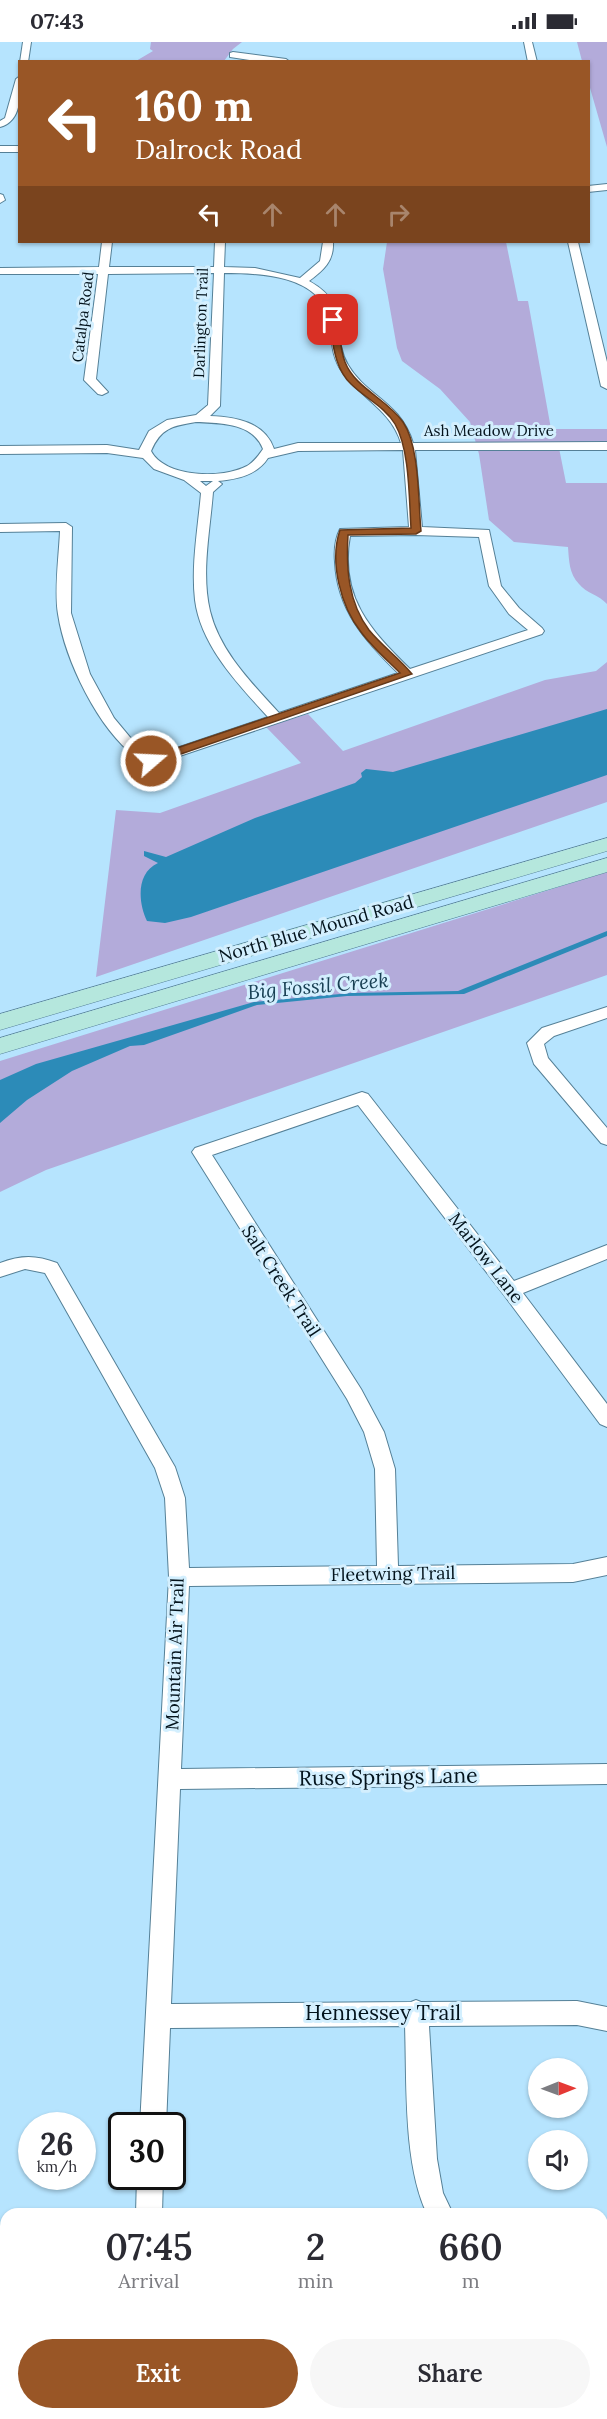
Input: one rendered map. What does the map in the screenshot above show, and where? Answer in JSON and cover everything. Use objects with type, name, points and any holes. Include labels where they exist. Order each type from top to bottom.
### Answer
[{"type":"main road","name":"North Blue Mound Road","points":[[0,1046],[77,1023],[116,1000],[607,844]]},
{"type":"main road","name":"North Blue Mound Road","points":[[0,1022],[71,1001],[116,1000],[607,864]]},
{"type":"main road","points":[[25,1014],[35,1036]]},
{"type":"street","points":[[24,60],[27,42]]},
{"type":"street","points":[[528,42],[532,60]]},
{"type":"street","points":[[231,58],[242,46]]},
{"type":"street","points":[[231,58],[258,60]]},
{"type":"street","points":[[0,124],[7,122],[10,118],[18,87]]},
{"type":"street","points":[[0,149],[18,149]]},
{"type":"street","points":[[590,189],[607,187]]},
{"type":"street","name":"Catalpa Road","points":[[102,392],[90,380],[107,243]]},
{"type":"street","name":"Darlington Trail","points":[[214,406],[220,243]]},
{"type":"street","points":[[302,281],[324,266],[329,256],[328,243]]},
{"type":"street","points":[[573,243],[607,386]]},
{"type":"street","points":[[0,271],[219,269],[265,273],[302,281],[330,304],[341,362],[353,381],[380,402],[399,423],[408,447],[416,531]]},
{"type":"street","points":[[200,418],[214,406],[229,420]]},
{"type":"street","points":[[107,449],[150,438],[169,425],[200,418],[229,420]]},
{"type":"street","name":"Ash Meadow Drive","points":[[229,420],[253,427],[267,439],[298,447]]},
{"type":"street","points":[[146,455],[145,448],[150,438]]},
{"type":"street","points":[[0,450],[107,449],[146,455],[160,468],[187,476],[227,476],[258,464],[266,455],[269,447],[267,439]]},
{"type":"street","name":"Ash Meadow Drive","points":[[266,455],[298,447],[607,446]]},
{"type":"street","points":[[187,476],[207,491]]},
{"type":"street","points":[[227,476],[207,491],[202,566],[204,611],[218,644],[243,681],[276,718]]},
{"type":"street","points":[[0,528],[66,527],[64,613],[83,674],[108,719],[129,745],[151,761],[537,631],[514,611],[495,586],[485,533],[344,532],[341,562],[347,597],[364,630],[407,674]]},
{"type":"street","points":[[607,1012],[548,1032],[535,1043],[540,1060],[607,1139]]},
{"type":"street","name":"Marlow Lane","points":[[362,1098],[511,1290],[607,1419]]},
{"type":"street","name":"Salt Creek Trail","points":[[362,1098],[201,1152],[354,1394],[374,1432],[385,1469],[388,1574]]},
{"type":"street","points":[[511,1290],[607,1252]]},
{"type":"street","name":"Mountain Air Trail","points":[[0,1270],[23,1262],[38,1262],[51,1268],[165,1467],[175,1498],[179,1577],[154,2112]]},
{"type":"street","name":"Fleetwing Trail","points":[[179,1577],[573,1573],[607,1566]]},
{"type":"street","name":"Ruse Springs Lane","points":[[170,1779],[607,1774]]},
{"type":"street","points":[[416,2012],[424,2159],[431,2195],[437,2208]]},
{"type":"street","name":"Hennessey Trail","points":[[158,2016],[416,2012],[577,2013],[607,2019]]},
{"type":"street","points":[[148,2208],[149,2190]]},
{"type":"shaded area","points":[[151,42],[242,42],[225,60],[138,60],[153,51],[150,49]]},
{"type":"shaded area","points":[[577,42],[607,42],[607,147],[590,88],[590,60],[582,60]]},
{"type":"shaded area","points":[[387,243],[506,243],[518,301],[528,301],[551,429],[607,429],[607,441],[558,443],[566,483],[607,483],[607,604],[585,590],[573,576],[568,547],[514,542],[489,520],[479,454],[470,422],[440,389],[402,361],[397,348],[383,269]]},
{"type":"shaded area","points":[[607,662],[607,802],[96,977],[116,810],[160,813],[301,763],[266,727],[308,714],[343,751],[545,680],[596,671]]},
{"type":"shaded area","points":[[607,872],[607,975],[46,1170],[0,1192],[0,1061]]},
{"type":"water","points":[[607,709],[607,775],[191,917],[165,923],[147,921],[141,897],[142,881],[151,868],[158,863],[144,856],[144,851],[166,857],[255,818],[355,783],[366,769],[393,772]]},
{"type":"water","points":[[607,931],[607,936],[464,994],[347,996],[257,1005],[144,1045],[130,1046],[72,1071],[27,1100],[0,1123],[0,1080],[36,1064],[254,1002],[351,993],[458,991]]},
{"type":"route","points":[[151,761],[407,674],[364,630],[347,597],[341,562],[344,532],[416,531],[408,447],[399,423],[380,402],[353,381],[341,362],[333,320]]},
{"type":"water label","name":"Big Fossil Creek","points":[[318,986]]}]
